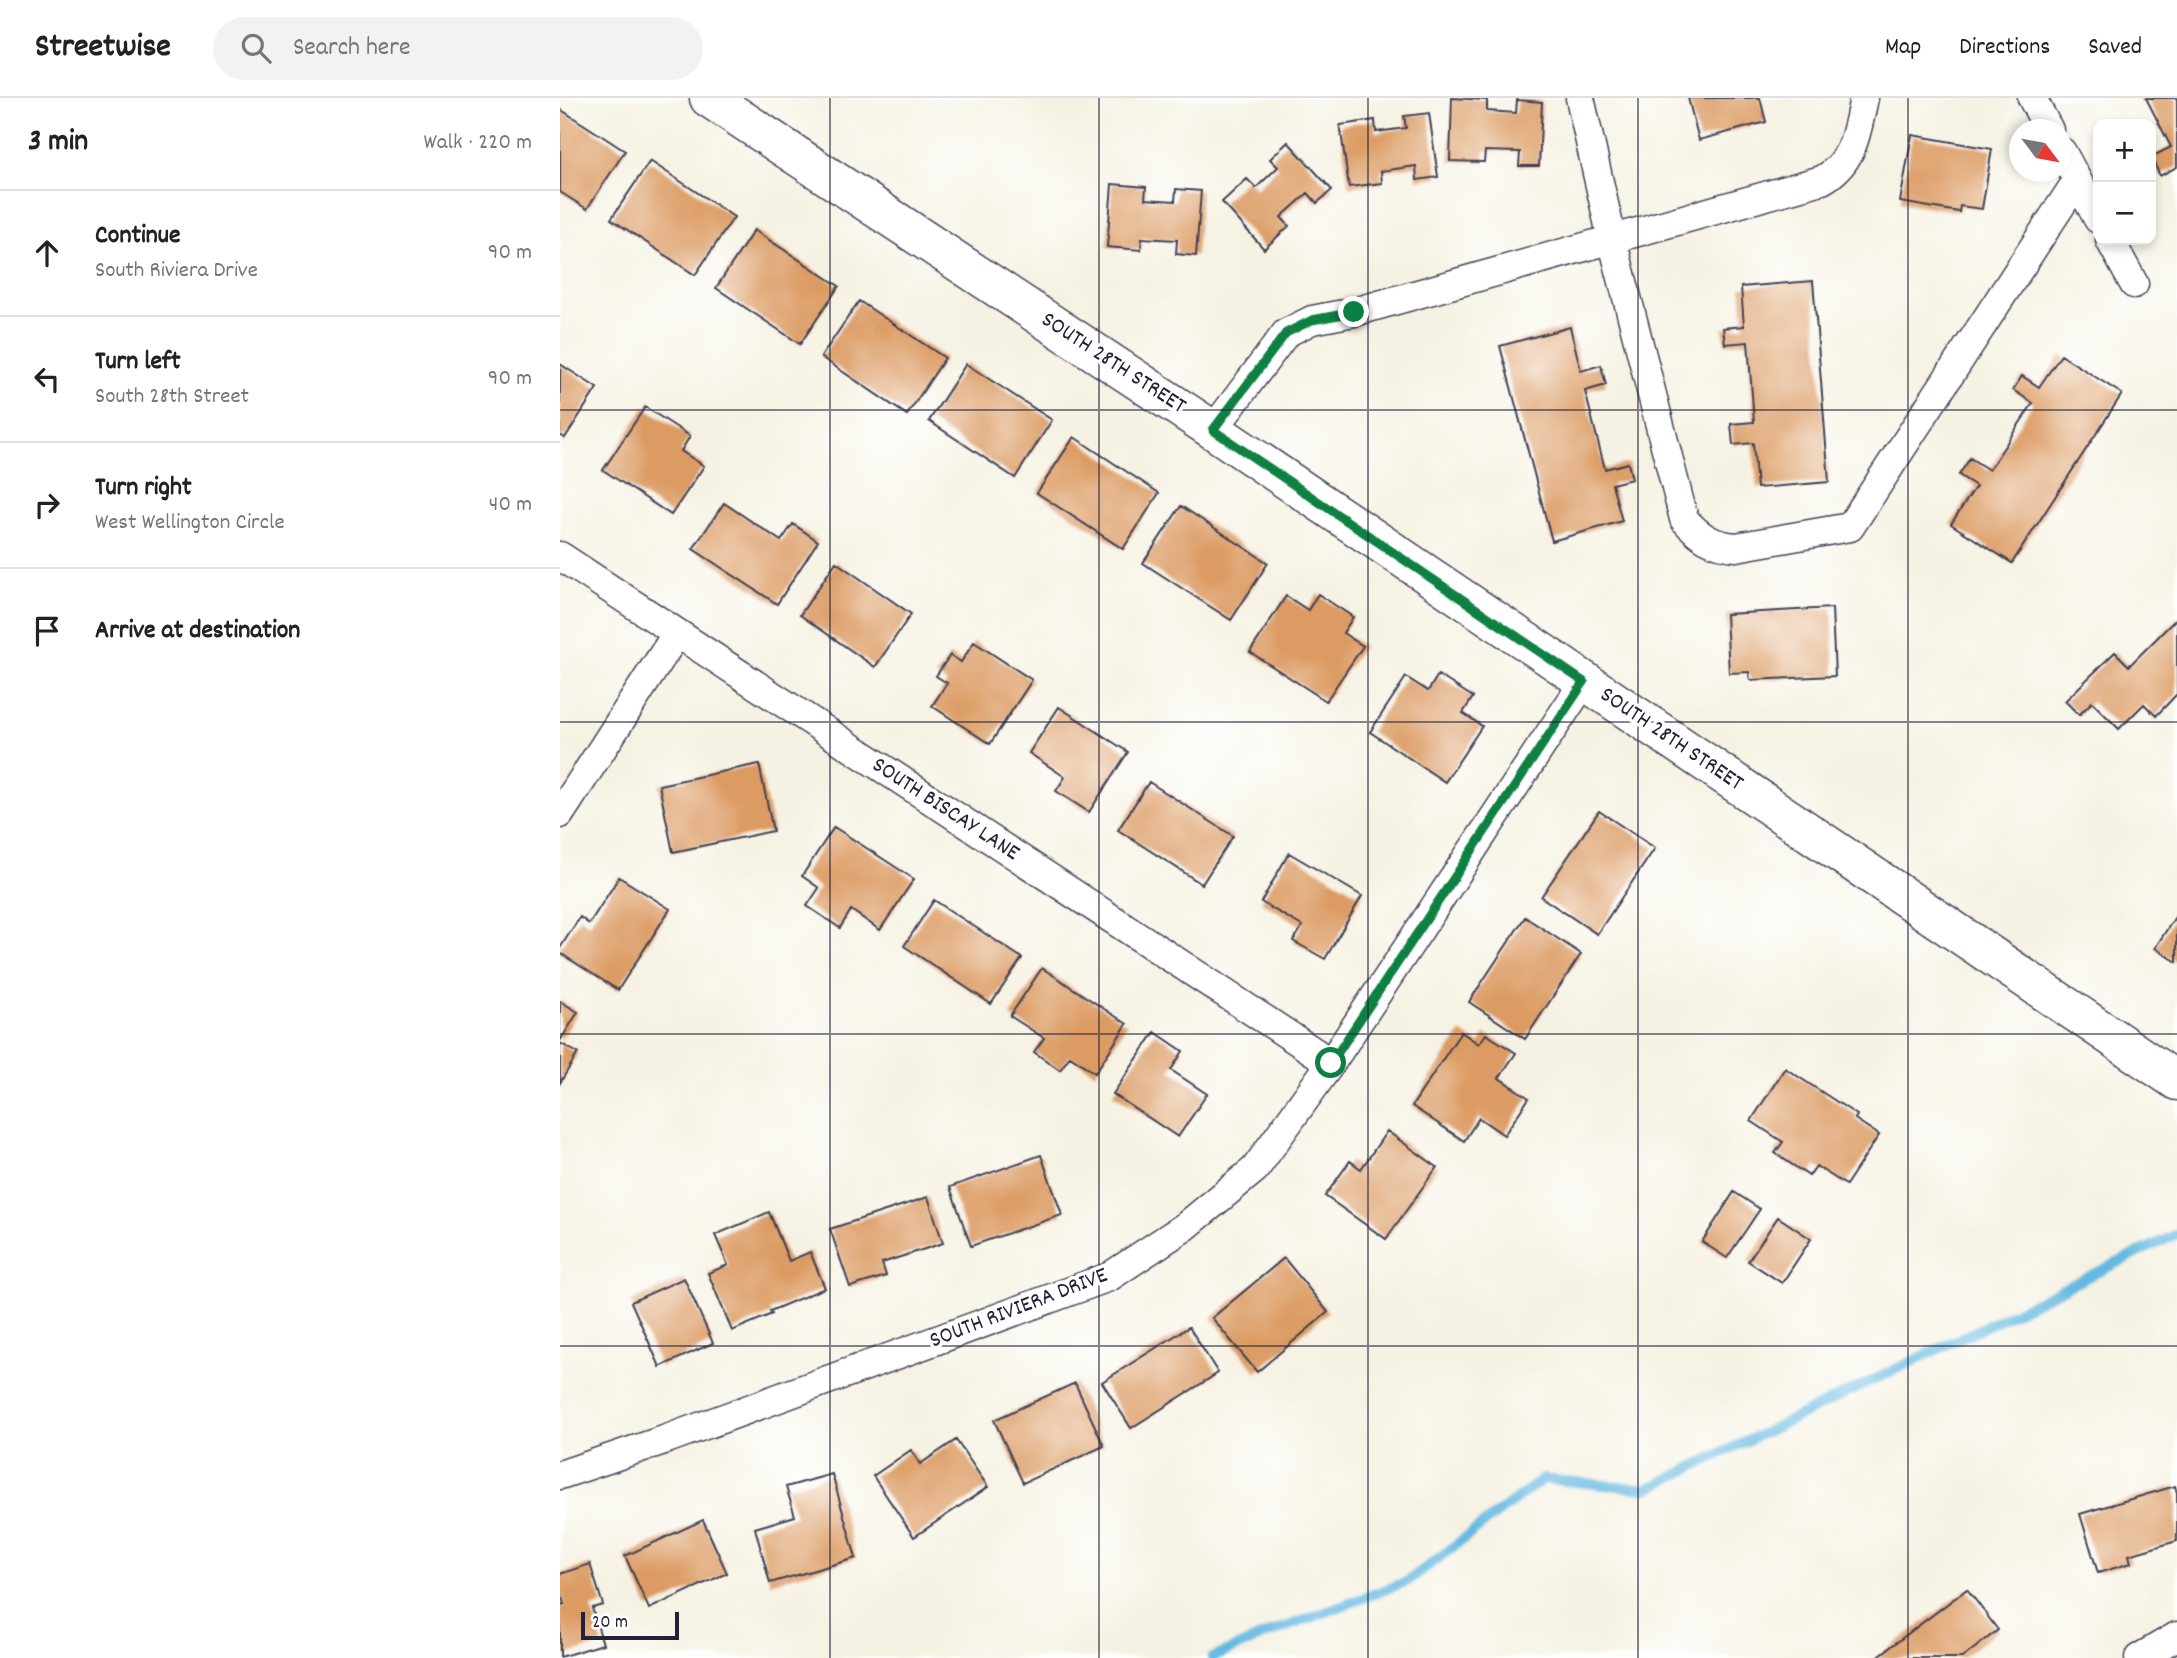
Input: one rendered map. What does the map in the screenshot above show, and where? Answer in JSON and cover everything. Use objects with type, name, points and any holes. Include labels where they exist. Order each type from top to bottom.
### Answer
[{"type":"street","name":"SOUTH 28TH STREET","points":[[709,98],[1213,430],[2177,1081]]},
{"type":"street","points":[[1580,98],[1612,239],[1684,519],[1698,535],[1723,546],[1736,547],[1850,527],[2077,181]]},
{"type":"street","points":[[1213,430],[1286,333],[1312,320],[1354,312],[1822,180],[1841,167],[1855,138],[1864,98]]},
{"type":"street","points":[[2032,98],[2043,119]]},
{"type":"street","points":[[2072,171],[2093,210]]},
{"type":"street","points":[[2113,245],[2134,284]]},
{"type":"street","name":"SOUTH BISCAY LANE","points":[[560,555],[1331,1063]]},
{"type":"street","points":[[560,814],[677,633]]},
{"type":"street","name":"SOUTH RIVIERA DRIVE","points":[[560,1475],[664,1440],[1109,1278],[1186,1226],[1255,1168],[1331,1063],[1584,682]]},
{"type":"street","points":[[2139,1658],[2177,1636]]},
{"type":"building","points":[[1452,98],[1487,100],[1487,111],[1516,113],[1517,100],[1542,102],[1539,166],[1519,166],[1520,152],[1485,151],[1484,162],[1450,161]]},
{"type":"building","points":[[1688,98],[1760,98],[1766,122],[1699,140]]},
{"type":"building","points":[[2146,98],[2177,98],[2177,167],[2160,176],[2156,168],[2156,154],[2171,147]]},
{"type":"building","points":[[560,109],[625,151],[587,209],[560,192]]},
{"type":"building","points":[[1429,113],[1438,177],[1417,180],[1416,166],[1381,171],[1382,183],[1349,187],[1340,125],[1375,120],[1376,132],[1406,128],[1404,116]]},
{"type":"building","points":[[1912,135],[1992,149],[1982,209],[1960,206],[1959,212],[1900,202]]},
{"type":"building","points":[[1288,142],[1332,190],[1317,203],[1308,193],[1281,217],[1289,226],[1264,249],[1222,202],[1247,179],[1256,188],[1278,167],[1270,159]]},
{"type":"building","points":[[650,161],[734,217],[695,275],[611,219]]},
{"type":"building","points":[[1112,184],[1146,187],[1145,199],[1175,201],[1176,189],[1201,191],[1196,256],[1176,254],[1177,240],[1142,238],[1141,250],[1107,247]]},
{"type":"building","points":[[754,230],[839,286],[800,344],[716,288]]},
{"type":"building","points":[[1813,281],[1829,482],[1757,488],[1753,443],[1733,445],[1731,424],[1754,422],[1748,342],[1725,344],[1723,328],[1744,326],[1741,287]]},
{"type":"building","points":[[859,301],[945,358],[907,415],[821,357]]},
{"type":"building","points":[[1570,327],[1581,371],[1601,365],[1606,385],[1585,391],[1605,469],[1628,463],[1632,479],[1612,484],[1622,521],[1552,541],[1500,346]]},
{"type":"building","points":[[2061,355],[2122,394],[2012,563],[1951,524],[1976,486],[1959,475],[1970,458],[1989,470],[2033,403],[2013,390],[2022,376],[2039,387]]},
{"type":"building","points":[[560,364],[597,388],[565,438],[560,435]]},
{"type":"building","points":[[966,364],[1052,420],[1015,478],[929,421]]},
{"type":"building","points":[[645,407],[690,436],[681,451],[704,466],[671,515],[603,470]]},
{"type":"building","points":[[1074,437],[1159,493],[1123,549],[1037,493]]},
{"type":"building","points":[[724,503],[781,541],[793,524],[818,541],[777,604],[693,549]]},
{"type":"building","points":[[1181,506],[1268,563],[1231,620],[1143,563]]},
{"type":"building","points":[[836,562],[911,614],[875,667],[800,615]]},
{"type":"building","points":[[1318,594],[1353,617],[1343,633],[1363,646],[1326,701],[1250,652],[1286,596],[1308,610]]},
{"type":"building","points":[[1832,608],[1835,676],[1750,680],[1749,672],[1729,673],[1726,614]]},
{"type":"building","points":[[2177,618],[2177,694],[2156,716],[2144,704],[2119,729],[2092,702],[2079,715],[2065,701],[2115,652],[2129,666]]},
{"type":"building","points":[[974,642],[1032,680],[990,744],[932,706],[947,683],[936,676],[950,655],[961,662]]},
{"type":"building","points":[[1438,675],[1473,697],[1463,713],[1482,726],[1445,782],[1370,732],[1406,677],[1428,691]]},
{"type":"building","points":[[1059,707],[1128,752],[1089,812],[1056,791],[1065,777],[1029,753]]},
{"type":"building","points":[[759,764],[773,831],[673,852],[659,785]]},
{"type":"building","points":[[1149,782],[1233,836],[1202,884],[1118,830]]},
{"type":"building","points":[[1599,811],[1655,848],[1597,934],[1541,897]]},
{"type":"building","points":[[834,827],[914,879],[880,930],[851,910],[840,928],[807,906],[819,888],[802,876]]},
{"type":"building","points":[[1289,853],[1362,896],[1325,959],[1293,941],[1302,926],[1261,902]]},
{"type":"building","points":[[619,877],[670,909],[618,990],[560,953],[560,948],[580,917],[589,924]]},
{"type":"building","points":[[934,900],[1022,958],[991,1004],[904,946]]},
{"type":"building","points":[[2177,914],[2177,962],[2155,948]]},
{"type":"building","points":[[1525,917],[1581,954],[1525,1039],[1469,1002]]},
{"type":"building","points":[[1042,968],[1127,1024],[1095,1073],[1070,1056],[1060,1070],[1034,1052],[1044,1038],[1010,1016]]},
{"type":"building","points":[[560,1001],[578,1012],[560,1041]]},
{"type":"building","points":[[1155,1032],[1183,1051],[1171,1070],[1207,1094],[1178,1137],[1113,1094]]},
{"type":"building","points":[[1461,1032],[1479,1044],[1486,1034],[1516,1053],[1499,1078],[1529,1098],[1504,1135],[1479,1118],[1464,1141],[1412,1106]]},
{"type":"building","points":[[560,1043],[578,1053],[560,1083]]},
{"type":"building","points":[[1785,1068],[1857,1115],[1855,1119],[1879,1135],[1846,1185],[1816,1166],[1809,1176],[1775,1153],[1783,1142],[1751,1121]]},
{"type":"building","points":[[1387,1131],[1437,1167],[1386,1239],[1325,1196],[1350,1161],[1361,1169]]},
{"type":"building","points":[[1041,1155],[1062,1215],[971,1246],[950,1187]]},
{"type":"building","points":[[1734,1192],[1760,1209],[1727,1258],[1702,1242]]},
{"type":"building","points":[[928,1197],[943,1243],[882,1263],[886,1276],[850,1287],[830,1229]]},
{"type":"building","points":[[769,1212],[789,1261],[810,1252],[825,1288],[770,1311],[772,1314],[732,1331],[708,1273],[728,1265],[715,1235]]},
{"type":"building","points":[[1778,1217],[1811,1239],[1782,1283],[1748,1261]]},
{"type":"building","points":[[1284,1258],[1328,1312],[1257,1372],[1212,1318]]},
{"type":"building","points":[[684,1278],[713,1343],[660,1367],[631,1302]]},
{"type":"building","points":[[1189,1327],[1218,1373],[1131,1428],[1102,1382]]},
{"type":"building","points":[[1075,1383],[1104,1446],[1023,1483],[994,1420]]},
{"type":"building","points":[[956,1440],[988,1487],[914,1537],[873,1476],[911,1450],[920,1464]]},
{"type":"building","points":[[832,1474],[856,1558],[770,1583],[755,1528],[795,1516],[786,1487]]},
{"type":"building","points":[[2175,1486],[2177,1541],[2129,1555],[2131,1563],[2098,1573],[2080,1514]]},
{"type":"building","points":[[703,1520],[727,1573],[649,1609],[625,1556]]},
{"type":"building","points":[[590,1564],[603,1605],[592,1608],[603,1644],[560,1657],[560,1605],[564,1604],[560,1590],[560,1574]]},
{"type":"building","points":[[1967,1589],[1998,1630],[1962,1658],[1876,1658]]},
{"type":"waterway","points":[[1212,1658],[1408,1581],[1543,1479],[1647,1489],[2177,1234]]},
{"type":"route","points":[[1331,1063],[1584,682],[1213,430],[1286,333],[1312,320],[1354,312]]}]
